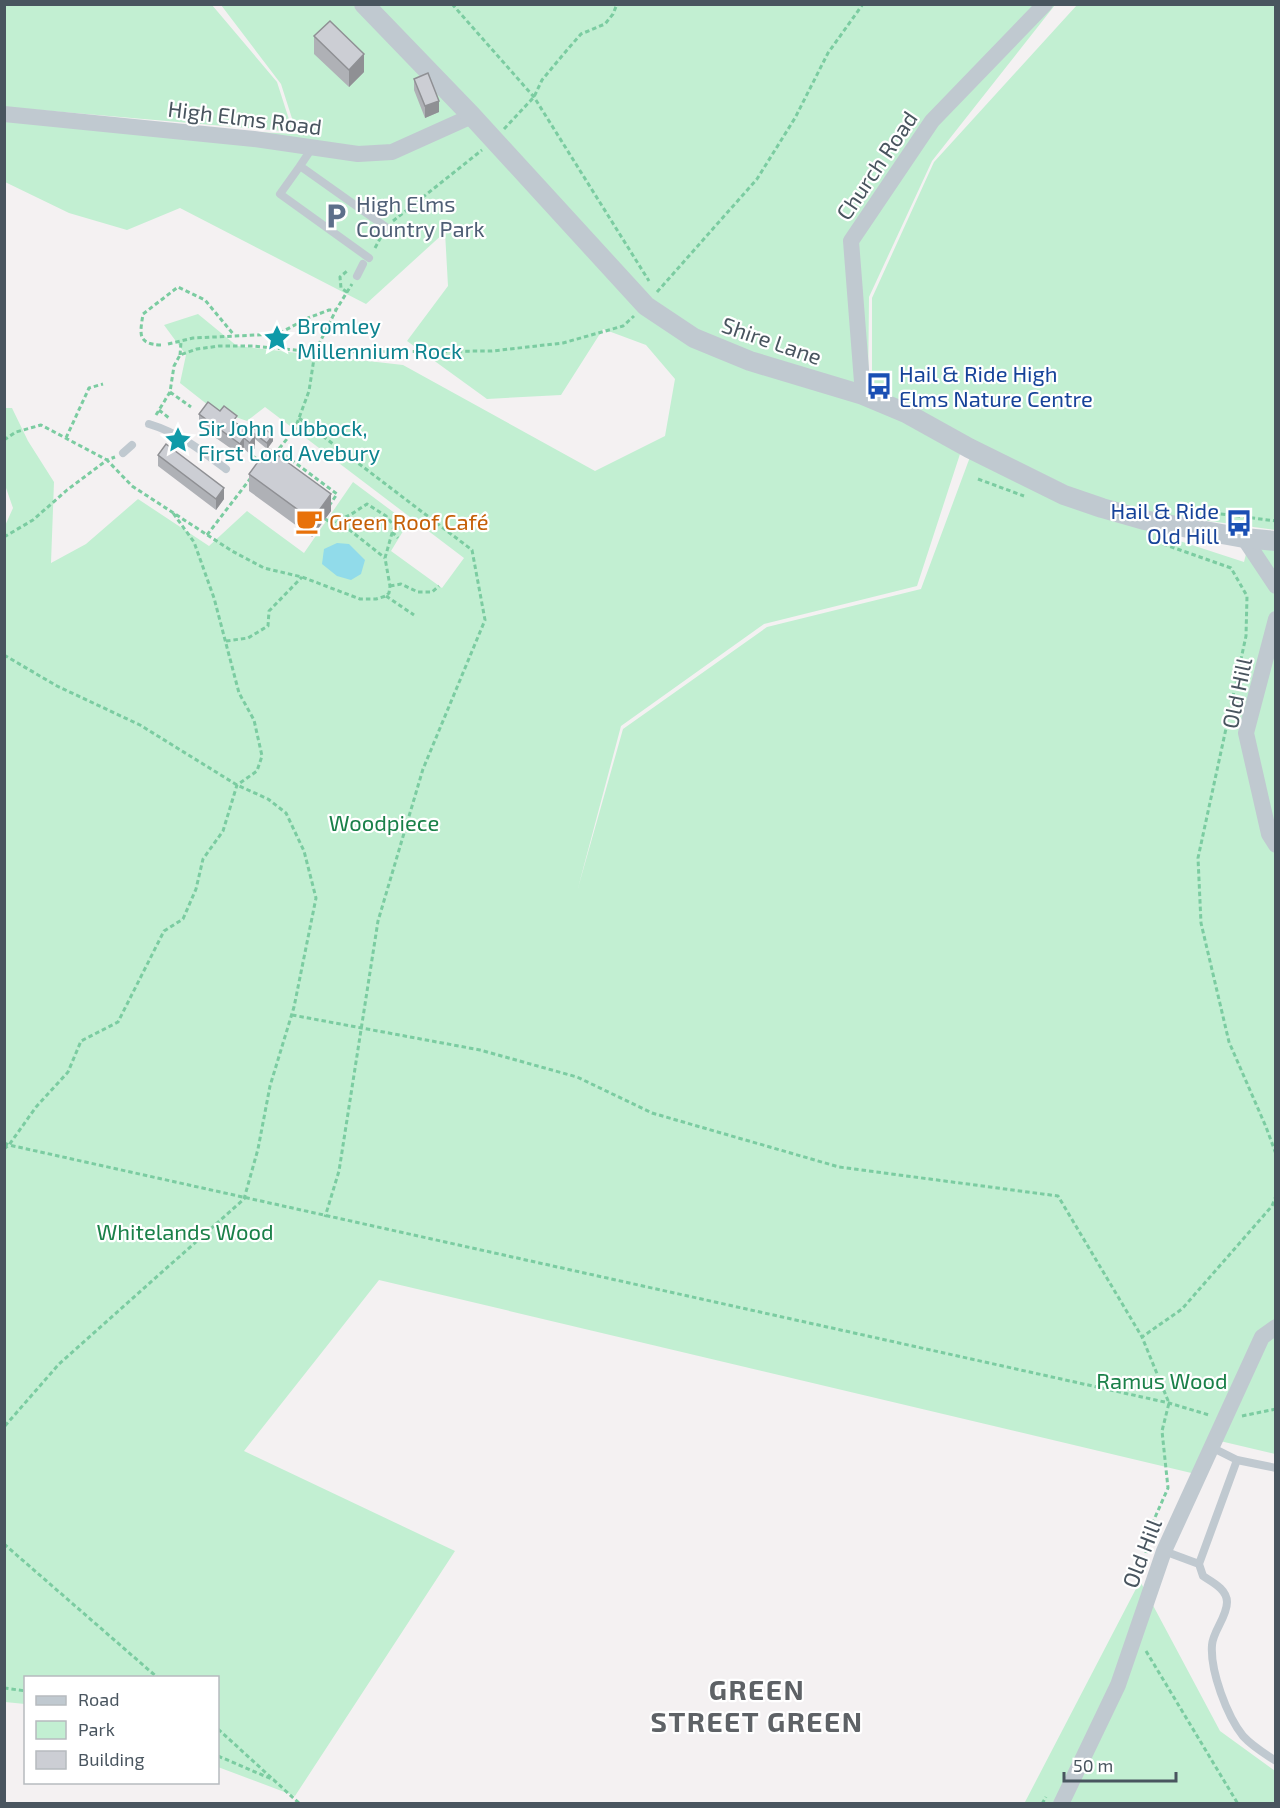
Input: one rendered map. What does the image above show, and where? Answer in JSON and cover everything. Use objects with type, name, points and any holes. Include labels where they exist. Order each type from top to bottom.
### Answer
[{"type":"street","name":"Shire Lane","points":[[364,4],[472,116],[646,306],[694,338],[750,361],[863,395],[906,413],[969,448],[1064,495],[1101,508],[1144,519],[1244,538],[1275,541]]},
{"type":"street","name":"Church Road","points":[[863,395],[851,241],[932,121],[1045,4]]},
{"type":"street","name":"High Elms Road","points":[[4,114],[254,139],[358,154],[392,152],[472,116]]},
{"type":"street","points":[[1244,538],[1275,586]]},
{"type":"street","name":"Old Hill","points":[[1275,618],[1272,638],[1246,733],[1269,834],[1275,845]]},
{"type":"street","name":"Old Hill","points":[[1055,1798],[1118,1685],[1164,1551],[1262,1337],[1275,1327]]},
{"type":"lane","points":[[312,148],[280,194],[366,261],[357,276]]},
{"type":"lane","points":[[300,166],[386,228]]},
{"type":"lane","points":[[149,424],[189,441],[226,469]]},
{"type":"lane","points":[[123,453],[132,445]]},
{"type":"lane","points":[[1211,1447],[1238,1460],[1275,1468]]},
{"type":"lane","points":[[1238,1460],[1199,1564],[1203,1576],[1218,1586],[1227,1601],[1212,1645],[1217,1681],[1230,1713],[1242,1734],[1259,1752],[1275,1761]]},
{"type":"lane","points":[[1164,1551],[1199,1564]]},
{"type":"path","points":[[452,4],[534,97],[656,294],[757,179],[795,118],[828,53],[863,4]]},
{"type":"path","points":[[366,261],[386,228],[493,141],[534,97],[542,80],[581,34],[605,24],[617,4]]},
{"type":"path","points":[[272,454],[295,429],[309,391],[315,352],[336,310],[357,276]]},
{"type":"path","points":[[161,345],[151,345],[143,339],[140,331],[143,314],[178,287],[205,300],[234,335]]},
{"type":"path","points":[[180,355],[197,349],[219,346],[253,346],[315,352],[492,351],[563,343],[623,326],[646,306]]},
{"type":"path","points":[[168,344],[193,338],[278,334],[308,318],[329,310],[336,310]]},
{"type":"path","points":[[149,424],[170,392],[174,366],[180,355],[181,342]]},
{"type":"path","points":[[66,438],[89,388],[103,384]]},
{"type":"path","points":[[170,392],[191,407]]},
{"type":"path","points":[[299,418],[472,550],[485,620],[423,768],[378,921],[339,1171],[325,1216]]},
{"type":"path","points":[[4,440],[16,432],[41,425],[107,460],[132,486],[232,551],[264,568],[303,577],[360,599],[386,596],[414,615]]},
{"type":"path","points":[[278,450],[337,494],[329,506]]},
{"type":"path","points":[[4,537],[33,520],[67,490],[107,460],[123,453]]},
{"type":"path","points":[[253,456],[259,461],[264,457],[261,465]]},
{"type":"path","points":[[207,535],[255,472]]},
{"type":"path","points":[[240,492],[250,489]]},
{"type":"path","points":[[325,519],[332,523],[367,504],[386,516],[394,526],[385,558],[390,586],[386,596]]},
{"type":"path","points":[[1196,511],[1275,521]]},
{"type":"path","points":[[4,1149],[36,1107],[68,1072],[81,1041],[118,1022],[164,931],[183,919],[196,889],[203,859],[223,831],[237,785],[257,771],[262,756],[254,720],[239,693],[214,598],[194,542],[173,513]]},
{"type":"path","points":[[337,520],[385,558]]},
{"type":"path","points":[[392,532],[398,538]]},
{"type":"path","points":[[1231,568],[1247,596],[1246,636],[1198,858],[1201,923],[1229,1042],[1266,1127],[1275,1154]]},
{"type":"path","points":[[225,642],[248,638],[268,626],[269,611],[303,577]]},
{"type":"path","points":[[390,586],[401,584],[418,592],[432,592],[439,586]]},
{"type":"path","points":[[4,655],[57,686],[140,725],[237,785],[268,799],[286,813],[304,851],[316,898],[292,1015],[270,1086],[258,1149],[244,1199],[59,1364],[4,1427]]},
{"type":"path","points":[[292,1015],[480,1050],[577,1077],[652,1113],[839,1167],[1058,1196],[1142,1337],[1169,1403],[1162,1431],[1168,1488],[1149,1531],[1144,1562]]},
{"type":"path","points":[[4,1143],[244,1199],[1169,1403],[1224,1419],[1275,1409]]},
{"type":"path","points":[[1142,1337],[1182,1309],[1272,1206],[1275,1196]]},
{"type":"path","points":[[4,1544],[157,1676]]},
{"type":"path","points":[[1141,1643],[1238,1803]]},
{"type":"path","points":[[4,1688],[24,1691]]},
{"type":"path","points":[[219,1730],[300,1803]]},
{"type":"path","points":[[219,1756],[278,1782]]},
{"type":"path","points":[[1042,1803],[1055,1798]]},
{"type":"green space","points":[[4,5],[212,5],[277,82],[293,132],[5,107]]},
{"type":"green space","points":[[221,5],[1055,5],[932,161],[869,297],[868,391],[960,454],[917,586],[764,624],[621,726],[578,888],[623,729],[767,627],[921,589],[970,457],[1060,502],[1244,562],[1248,546],[1275,549],[1275,1454],[1220,1441],[1204,1476],[379,1280],[244,1451],[455,1551],[295,1796],[219,1767],[219,1676],[24,1676],[24,1704],[5,1702],[4,528],[13,508],[5,485],[5,408],[12,408],[28,441],[54,482],[51,563],[86,544],[138,499],[209,546],[247,511],[304,553],[353,482],[408,523],[391,551],[442,588],[464,558],[265,407],[247,421],[213,409],[180,383],[186,355],[164,325],[198,314],[237,346],[403,365],[595,471],[665,436],[675,379],[646,345],[603,329],[561,395],[487,399],[407,341],[448,286],[445,232],[366,304],[180,208],[127,230],[69,213],[5,182],[5,120],[297,134],[281,84]]},
{"type":"green space","points":[[1077,5],[1275,5],[1275,530],[1150,513],[1088,496],[905,407],[872,388],[872,298],[934,162]]},
{"type":"green space","points":[[1140,1581],[1220,1731],[1275,1771],[1275,1803],[1024,1804]]},
{"type":"water","points":[[337,543],[349,544],[365,560],[361,574],[351,580],[337,576],[322,564],[324,549]]},
{"type":"building","points":[[330,21],[364,54],[349,70],[314,36]]},
{"type":"building","points":[[428,73],[439,101],[425,106],[414,79]]},
{"type":"building","points":[[208,402],[220,411],[224,406],[237,416],[233,421],[255,436],[250,443],[244,438],[240,444],[199,414]]},
{"type":"building","points":[[258,424],[273,435],[267,443],[252,432]]},
{"type":"building","points":[[166,444],[224,488],[216,499],[158,455]]},
{"type":"building","points":[[268,448],[331,494],[312,520],[249,474]]},
{"type":"place","name":"High Elms Country Park","points":[[336,216]]},
{"type":"place","name":"Bromley Millennium Rock","points":[[277,338]]},
{"type":"place","name":"Hail & Ride High Elms Nature Centre","points":[[879,386]]},
{"type":"place","name":"Sir John Lubbock, First Lord Avebury","points":[[178,440]]},
{"type":"place","name":"Green Roof Café","points":[[309,521]]},
{"type":"place","name":"Hail & Ride Old Hill","points":[[1239,523]]},
{"type":"district","name":"GREEN STREET GREEN","points":[[757,1705]]},
{"type":"park label","name":"Woodpiece","points":[[384,822]]},
{"type":"park label","name":"Whitelands Wood","points":[[185,1231]]},
{"type":"park label","name":"Ramus Wood","points":[[1162,1380]]}]
